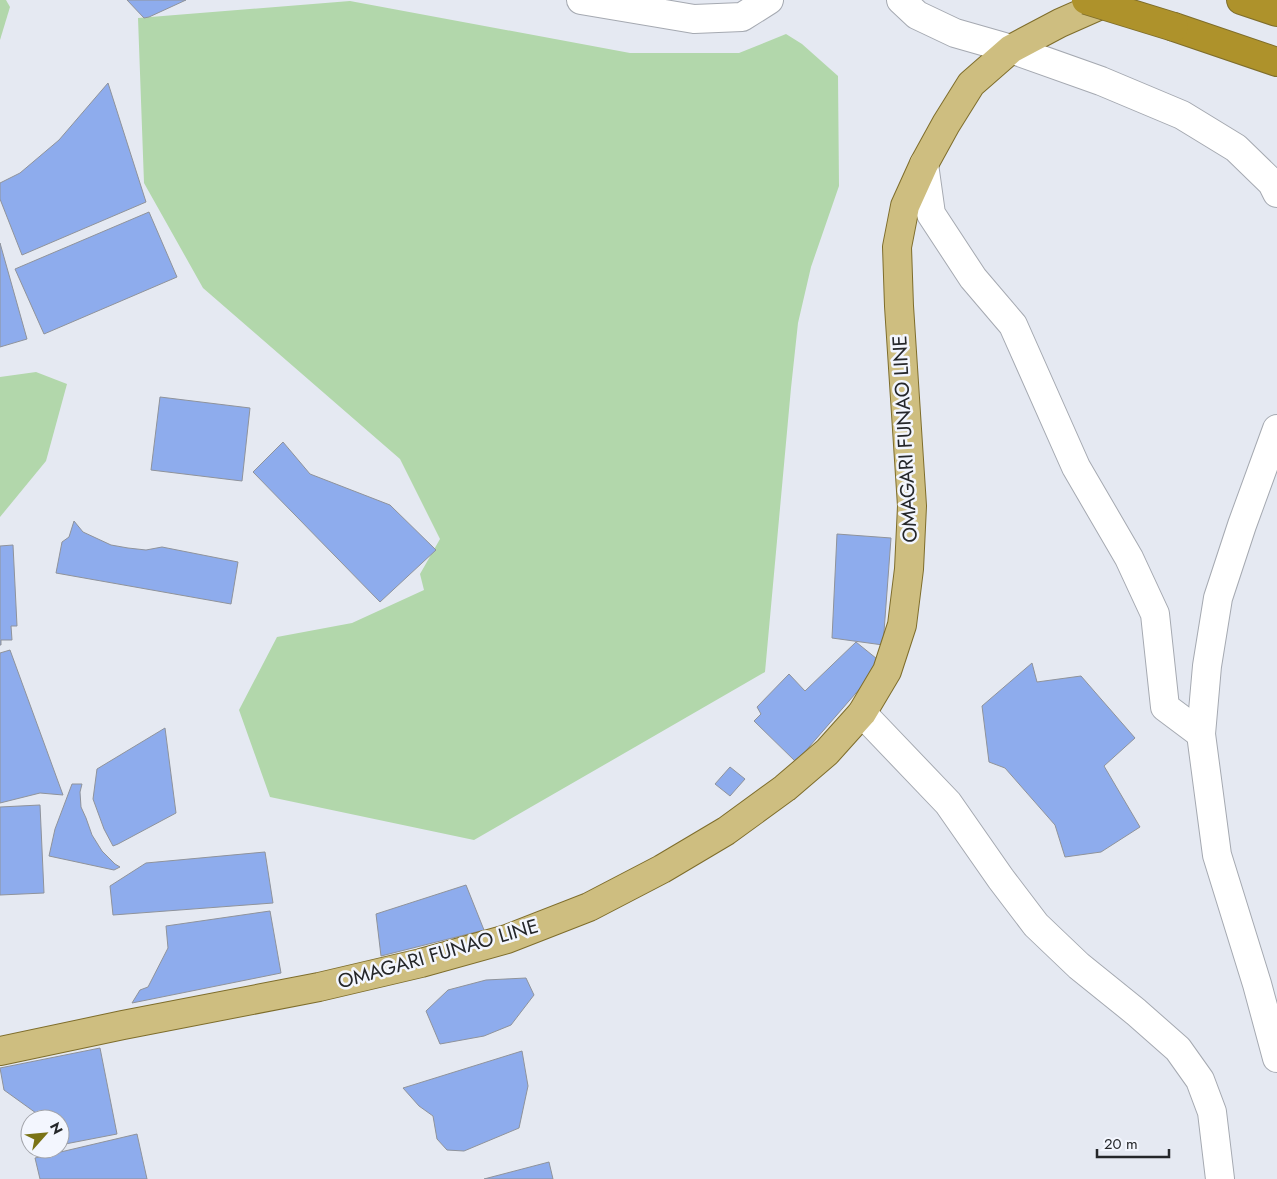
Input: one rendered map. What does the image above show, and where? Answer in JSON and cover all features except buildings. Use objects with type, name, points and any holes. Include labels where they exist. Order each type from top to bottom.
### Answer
[{"type":"highway","points":[[1086,0],[1277,62]]},
{"type":"highway","points":[[1244,1],[1277,12]]},
{"type":"main road","name":"OMAGARI FUNAO LINE","points":[[0,1052],[123,1025],[319,987],[421,963],[508,939],[589,907],[662,869],[733,826],[785,788],[827,752],[862,713],[887,671],[902,625],[910,569],[912,506],[897,247],[905,206],[924,164],[971,84],[1011,49],[1060,22],[1112,0]]},
{"type":"street","points":[[581,0],[694,19],[742,17],[769,0]]},
{"type":"street","points":[[901,0],[917,15],[955,33],[1011,49],[1101,81],[1182,115],[1236,148],[1272,183],[1277,193]]},
{"type":"street","points":[[924,164],[931,214],[973,278],[1013,325],[1076,467],[1129,558],[1155,614],[1165,706],[1201,734]]},
{"type":"street","points":[[1277,429],[1242,524],[1218,598],[1207,666],[1201,734],[1218,855],[1277,1058]]},
{"type":"street","points":[[862,713],[948,803],[1036,925],[1079,966],[1178,1049],[1200,1080],[1212,1112],[1220,1179]]},
{"type":"green space","points":[[0,0],[6,0],[10,7],[0,40]]},
{"type":"green space","points":[[350,1],[630,53],[739,53],[786,34],[802,44],[838,76],[839,186],[811,267],[798,323],[765,672],[474,840],[270,797],[239,710],[277,637],[352,623],[424,590],[420,574],[440,539],[400,459],[203,288],[144,183],[138,18]]},
{"type":"green space","points":[[36,372],[67,384],[46,461],[0,517],[0,377]]}]
